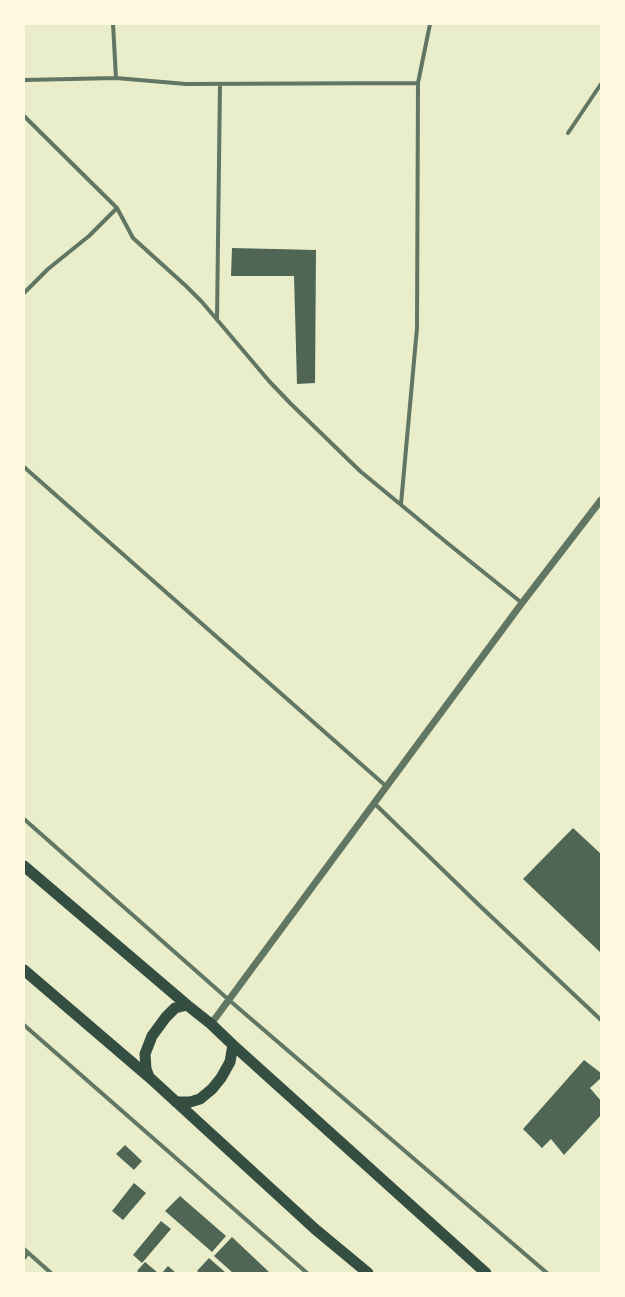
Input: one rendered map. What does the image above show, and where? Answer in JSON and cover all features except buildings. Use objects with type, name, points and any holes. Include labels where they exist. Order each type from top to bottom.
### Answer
[{"type":"highway","points":[[24,866],[211,1024],[486,1273]]},
{"type":"highway","points":[[24,970],[149,1077],[315,1229],[368,1273]]},
{"type":"highway","points":[[149,1077],[146,1068],[146,1054],[152,1036],[166,1017],[175,1008],[187,1005]]},
{"type":"highway","points":[[176,1102],[190,1102],[200,1099],[212,1089],[221,1078],[230,1062],[233,1045]]},
{"type":"street","points":[[113,24],[116,78]]},
{"type":"street","points":[[401,504],[417,328],[418,83],[430,24]]},
{"type":"street","points":[[24,80],[116,78],[186,84],[418,83]]},
{"type":"street","points":[[217,319],[220,84]]},
{"type":"street","points":[[568,133],[601,84]]},
{"type":"street","points":[[24,116],[117,208],[133,238],[186,286],[217,319],[269,381],[290,403],[360,471],[522,603]]},
{"type":"street","points":[[24,293],[48,269],[88,236],[117,208]]},
{"type":"street","points":[[24,467],[387,787]]},
{"type":"street","points":[[211,1024],[522,603],[601,500]]},
{"type":"street","points":[[374,803],[480,906],[601,1020]]},
{"type":"street","points":[[24,819],[229,1000],[547,1273]]},
{"type":"street","points":[[24,1025],[307,1273]]},
{"type":"street","points":[[24,1249],[52,1273]]},
{"type":"street","points":[[24,1258],[28,1253]]}]
